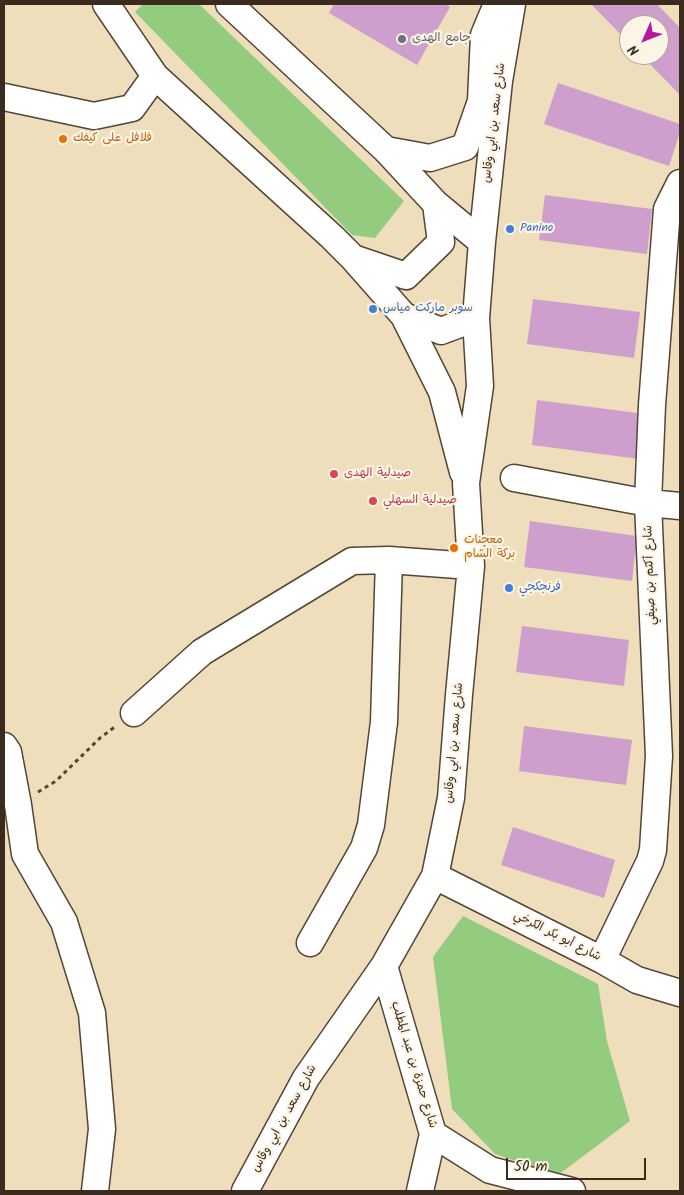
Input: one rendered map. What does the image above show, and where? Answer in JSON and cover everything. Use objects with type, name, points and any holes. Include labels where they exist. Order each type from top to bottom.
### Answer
[{"type":"street","points":[[106,4],[155,76],[332,237],[404,316],[442,392],[466,483]]},
{"type":"street","points":[[229,4],[386,150],[436,204],[482,242]]},
{"type":"street","name":"شارع سعد بن ابي وقاس","points":[[386,150],[430,158],[465,147],[481,101],[484,35],[497,4]]},
{"type":"street","name":"شارع سعد بن ابي وقاس","points":[[245,1191],[306,1078],[384,966],[435,876],[451,798],[471,566],[466,483],[480,386],[476,318],[499,81],[512,4]]},
{"type":"street","points":[[4,97],[94,116],[132,108],[155,76]]},
{"type":"street","name":"شارع أكثم بن صيفي","points":[[602,960],[646,869],[653,850],[669,756],[648,503],[652,405],[667,209],[680,183]]},
{"type":"street","points":[[352,257],[406,276],[441,242],[436,204]]},
{"type":"street","points":[[404,316],[441,331],[476,318]]},
{"type":"street","points":[[514,478],[648,503],[680,506]]},
{"type":"street","points":[[310,943],[364,848],[371,825],[384,722],[389,560]]},
{"type":"street","points":[[134,713],[202,652],[352,561],[389,560],[471,566]]},
{"type":"street","points":[[4,746],[8,752],[11,808],[25,854],[64,922],[92,1013],[102,1129],[95,1191]]},
{"type":"street","name":"شارع أبو بكر الكرخي","points":[[435,876],[602,960],[637,980],[680,993]]},
{"type":"street","name":"شارع حمزة بن عبد المطلب","points":[[384,966],[433,1134],[490,1170],[572,1191]]},
{"type":"street","points":[[420,1191],[433,1134]]},
{"type":"path","points":[[11,808],[56,781],[100,738],[134,713]]},
{"type":"green space","points":[[143,4],[199,4],[404,201],[375,238],[352,235],[135,12]]},
{"type":"green space","points":[[463,916],[598,984],[607,1041],[630,1121],[558,1175],[495,1154],[452,1109],[433,957]]},
{"type":"building","name":"جامع الهدى","points":[[334,4],[445,4],[450,7],[417,65],[329,13]]},
{"type":"building","points":[[591,4],[657,4],[668,15],[619,15],[619,33]]},
{"type":"building","points":[[669,17],[680,28],[680,95],[651,65],[669,65]]},
{"type":"building","points":[[558,83],[680,124],[680,132],[669,166],[544,124]]},
{"type":"building","points":[[545,195],[652,209],[647,254],[539,240]]},
{"type":"building","points":[[533,299],[640,312],[634,358],[527,344]]},
{"type":"building","points":[[537,400],[645,414],[639,459],[532,445]]},
{"type":"building","points":[[530,521],[637,536],[632,581],[524,567]]},
{"type":"building","points":[[522,626],[629,640],[624,686],[516,672]]},
{"type":"building","points":[[524,726],[632,740],[626,785],[519,771]]},
{"type":"building","points":[[513,827],[615,860],[604,898],[501,865]]},
{"type":"place","name":"جامع الهدى","points":[[402,39]]},
{"type":"place","name":"فلافل على كيفك","points":[[63,139]]},
{"type":"place","name":"Panino","points":[[510,229]]},
{"type":"place","name":"سوبر ماركت مياس","points":[[373,309]]},
{"type":"place","name":"صيدلية الهدى","points":[[334,474]]},
{"type":"place","name":"صيدلية السهلي","points":[[373,501]]},
{"type":"place","name":"معجنات بركة الشام","points":[[454,548]]},
{"type":"place","name":"فرنجكجي","points":[[509,588]]}]
